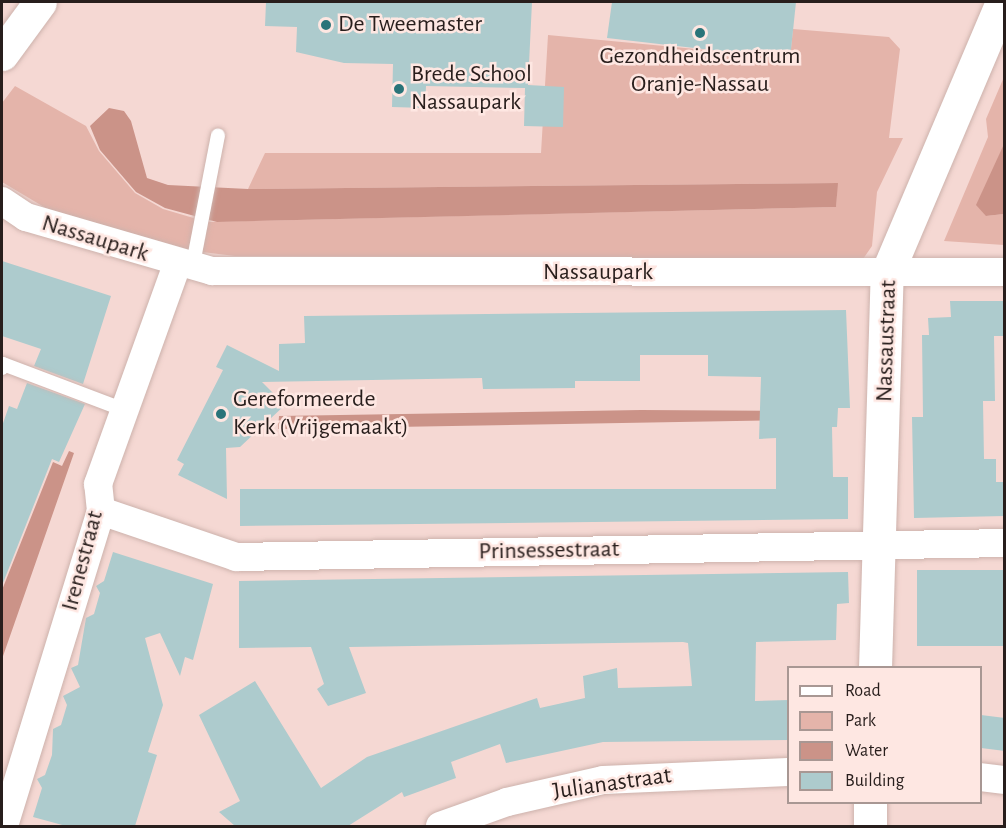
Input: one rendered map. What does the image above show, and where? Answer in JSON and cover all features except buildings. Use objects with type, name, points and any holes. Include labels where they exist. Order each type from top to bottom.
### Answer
[{"type":"main road","points":[[2,54],[40,2]]},
{"type":"main road","name":"Nassaustraat","points":[[875,666],[882,545],[887,273],[1002,2]]},
{"type":"main road","points":[[870,804],[870,826]]},
{"type":"street","name":"Nassaupark","points":[[2,201],[26,217],[184,266],[887,273],[1005,272]]},
{"type":"street","name":"Irenestraat","points":[[4,826],[100,511],[98,484],[125,410],[184,266]]},
{"type":"street","name":"Prinsessestraat","points":[[100,511],[236,557],[1005,543]]},
{"type":"street","name":"Julianastraat","points":[[440,826],[507,802],[603,780],[787,772]]},
{"type":"street","points":[[982,777],[1005,780]]},
{"type":"lane","points":[[184,266],[202,236],[213,182],[218,135]]},
{"type":"lane","points":[[2,368],[3,364],[125,410]]},
{"type":"green space","points":[[793,29],[889,37],[900,49],[889,138],[903,138],[877,192],[872,246],[863,259],[235,256],[194,251],[49,210],[2,182],[2,103],[15,86],[86,126],[99,151],[135,193],[163,209],[207,222],[836,207],[837,183],[248,189],[265,153],[541,153],[548,35],[790,58]]},
{"type":"green space","points":[[1004,77],[1004,144],[986,216],[1004,214],[1004,245],[944,241],[988,137],[986,119]]},
{"type":"water","points":[[109,108],[124,111],[131,121],[147,178],[168,185],[248,189],[838,183],[836,207],[217,222],[165,208],[136,192],[100,150],[90,126]]},
{"type":"water","points":[[1004,144],[1004,214],[986,216],[976,205]]},
{"type":"water","points":[[641,410],[800,411],[800,420],[278,429],[279,416]]},
{"type":"water","points":[[69,451],[74,453],[2,659],[2,590],[53,462],[62,466]]},
{"type":"place","name":"De Tweemaster","points":[[326,25]]},
{"type":"place","name":"Gezondheidscentrum Oranje-Nassau","points":[[700,33]]},
{"type":"place","name":"Brede School Nassaupark","points":[[399,89]]},
{"type":"place","name":"Gereformeerde Kerk (Vrijgemaakt)","points":[[221,414]]}]
